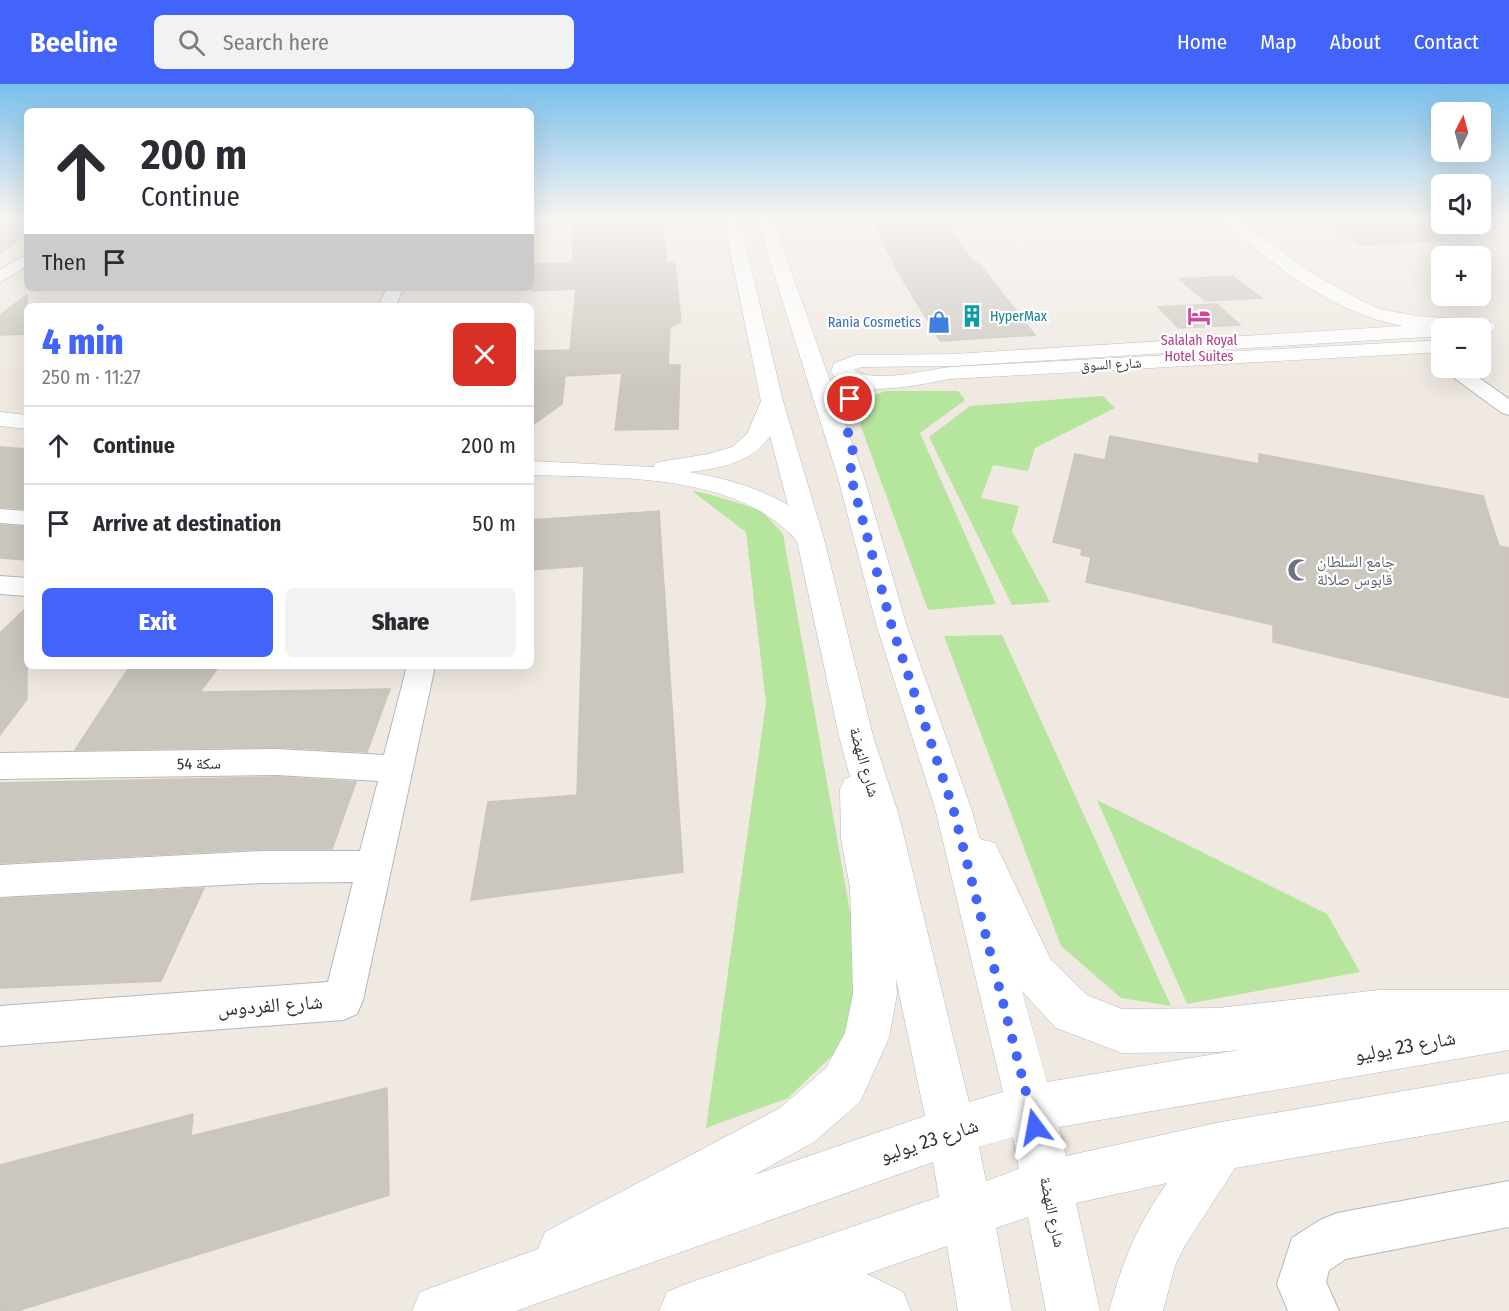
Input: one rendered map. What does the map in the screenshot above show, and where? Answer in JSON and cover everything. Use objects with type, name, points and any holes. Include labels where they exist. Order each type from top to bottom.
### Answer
[{"type":"main road","name":"شارع النهضة","points":[[743,274],[772,401],[810,539],[856,736],[880,816],[952,1131],[986,1311]]},
{"type":"main road","name":"شارع النهضة","points":[[783,274],[850,474],[892,627],[943,773],[1031,1108],[1073,1311]]},
{"type":"main road","points":[[1282,274],[1328,315],[1363,318],[1366,310]]},
{"type":"main road","points":[[1305,274],[1366,310],[1404,321],[1431,325]]},
{"type":"main road","points":[[792,302],[803,310],[817,337],[831,348],[901,361]]},
{"type":"main road","points":[[1252,342],[1318,331],[1327,326],[1328,315]]},
{"type":"main road","name":"شارع السوق","points":[[901,361],[1082,345],[1252,342],[1431,331]]},
{"type":"main road","name":"شارع السوق","points":[[888,381],[950,373],[1431,347]]},
{"type":"main road","points":[[888,381],[851,380],[842,372],[843,368],[857,362],[901,361]]},
{"type":"main road","points":[[850,474],[853,452],[844,419],[846,405],[861,390],[888,381]]},
{"type":"main road","points":[[636,472],[714,461],[747,448],[761,430],[772,401]]},
{"type":"main road","points":[[0,419],[24,422]]},
{"type":"main road","points":[[534,468],[636,472],[730,488],[786,515],[810,539]]},
{"type":"main road","points":[[455,1306],[797,1125],[843,1084],[866,1038],[875,994],[870,887],[860,839],[856,736]]},
{"type":"main road","points":[[943,773],[1036,975],[1071,1012],[1122,1031],[1218,1030],[1379,1012],[1509,1012]]},
{"type":"main road","name":"شارع 23 يوليو","points":[[455,1306],[952,1131],[1031,1108],[1509,1028]]},
{"type":"main road","points":[[699,1306],[1047,1185],[1221,1146],[1509,1097]]},
{"type":"main road","points":[[1136,1311],[1150,1260],[1166,1229],[1221,1146]]},
{"type":"main road","points":[[699,1306],[803,1289],[869,1302],[885,1311]]},
{"type":"street","points":[[1467,378],[1509,409]]},
{"type":"street","points":[[0,516],[24,518]]},
{"type":"street","name":"شارع الفردوس","points":[[0,1026],[343,1000],[421,669]]},
{"type":"street","name":"سكة 54","points":[[0,766],[277,762],[398,769]]},
{"type":"street","points":[[0,881],[262,867],[374,866]]},
{"type":"street","points":[[1314,1311],[1301,1284],[1309,1255],[1337,1237],[1509,1204]]},
{"type":"green space","points":[[885,391],[958,391],[965,400],[920,433],[996,604],[928,610],[859,421],[867,398]]},
{"type":"green space","points":[[1103,396],[1115,408],[1035,448],[1028,471],[993,465],[981,498],[1019,506],[1012,531],[1050,602],[1012,605],[929,437],[970,406]]},
{"type":"green space","points":[[692,491],[761,510],[783,534],[863,985],[839,1049],[788,1098],[706,1128],[766,703],[746,532]]},
{"type":"green space","points":[[1002,635],[1171,1006],[1121,998],[1061,946],[944,636]]},
{"type":"green space","points":[[1097,800],[1327,914],[1360,972],[1187,1004]]},
{"type":"building","points":[[534,274],[676,274],[681,322],[670,327],[668,365],[680,365],[678,429],[615,430],[622,373],[565,376],[562,404],[534,424],[534,351],[570,350],[576,289],[534,291]]},
{"type":"building","name":"HyperMax","points":[[899,274],[988,274],[1035,335],[940,341]]},
{"type":"building","points":[[1233,276],[1262,298],[1206,301],[1179,279]]},
{"type":"building","points":[[27,295],[27,303],[24,303],[24,334],[0,335],[0,315]]},
{"type":"building","points":[[1217,304],[1240,325],[1179,328],[1158,307]]},
{"type":"building","name":"جامع السلطان قابوس صلالة","points":[[1110,436],[1259,464],[1259,454],[1483,496],[1499,546],[1509,548],[1509,698],[1273,642],[1273,625],[1086,582],[1091,557],[1081,555],[1082,549],[1053,542],[1075,454],[1105,460]]},
{"type":"building","points":[[0,447],[24,449],[24,509],[0,507]]},
{"type":"building","points":[[659,511],[683,872],[471,900],[488,802],[577,795],[584,566],[534,570],[534,520]]},
{"type":"building","points":[[0,525],[24,527],[24,560],[0,558]]},
{"type":"building","points":[[24,610],[24,669],[27,669],[27,699],[0,735],[0,633]]},
{"type":"building","points":[[128,669],[217,669],[200,692],[390,689],[367,752],[277,747],[75,750]]},
{"type":"building","points":[[277,777],[356,782],[332,849],[262,849],[0,863],[0,783]]},
{"type":"building","points":[[204,888],[161,981],[0,988],[0,899]]},
{"type":"building","points":[[387,1088],[389,1195],[17,1311],[0,1311],[0,1165],[193,1114],[191,1136]]},
{"type":"place","name":"HyperMax","points":[[972,316]]},
{"type":"place","name":"Salalah Royal Hotel Suites","points":[[1199,316]]},
{"type":"place","name":"Rania Cosmetics","points":[[939,322]]},
{"type":"place","name":"جامع السلطان قابوس صلالة","points":[[1299,570]]},
{"type":"route","points":[[850,399],[843,413],[854,460],[850,474],[892,627],[953,808],[1035,1127]]}]
